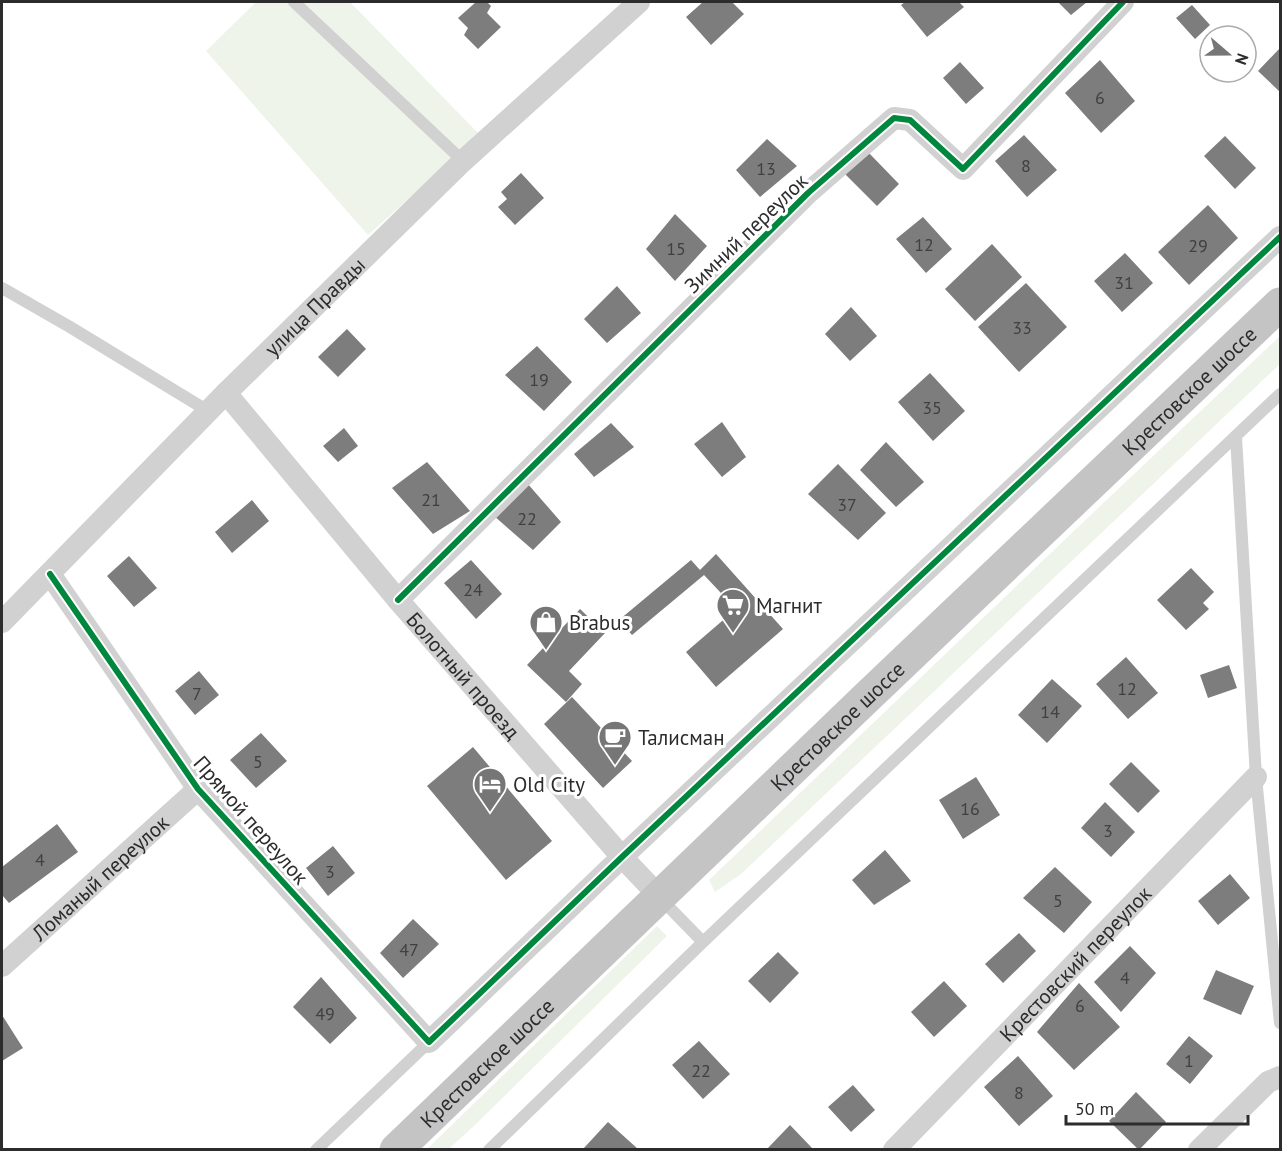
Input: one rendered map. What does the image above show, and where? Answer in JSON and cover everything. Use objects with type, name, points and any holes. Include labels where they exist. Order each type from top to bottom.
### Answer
[{"type":"main road","name":"Крестовское шоссе","points":[[396,1149],[1281,304]]},
{"type":"street","name":"улица Правды","points":[[2,622],[226,393],[464,161],[639,2]]},
{"type":"street","name":"Зимний переулок","points":[[398,600],[808,193],[894,118],[910,120],[963,169],[1123,2]]},
{"type":"street","points":[[429,1042],[622,857],[1281,237]]},
{"type":"street","name":"Болотный проезд","points":[[226,393],[398,600],[622,857],[660,897]]},
{"type":"street","name":"Прямой переулок","points":[[50,574],[198,789],[429,1042]]},
{"type":"street","name":"Крестовский переулок","points":[[894,1149],[1256,777]]},
{"type":"street","name":"Ломаный переулок","points":[[2,966],[198,789]]},
{"type":"street","points":[[1198,1149],[1268,1082],[1281,1077]]},
{"type":"lane","points":[[294,2],[464,161]]},
{"type":"lane","points":[[2,288],[208,411]]},
{"type":"lane","points":[[489,1149],[703,942],[1281,394]]},
{"type":"lane","points":[[1236,437],[1256,777],[1281,1023]]},
{"type":"lane","points":[[660,897],[703,942]]},
{"type":"lane","points":[[316,1149],[429,1042]]},
{"type":"shaded area","points":[[256,2],[350,2],[478,133],[441,170],[368,235],[206,51]]},
{"type":"shaded area","points":[[1280,336],[1280,364],[741,874],[715,892],[709,880]]},
{"type":"shaded area","points":[[657,926],[667,936],[478,1122],[449,1149],[427,1149]]},
{"type":"building","points":[[476,2],[487,2],[491,6],[487,13],[501,27],[478,49],[464,35],[468,28],[458,18]]},
{"type":"building","points":[[703,2],[732,2],[744,14],[711,45],[686,17]]},
{"type":"building","points":[[905,2],[959,2],[964,7],[927,37],[901,5]]},
{"type":"building","points":[[1058,2],[1087,2],[1071,15]]},
{"type":"building","points":[[1192,5],[1209,24],[1198,24],[1198,36],[1195,39],[1176,18]]},
{"type":"building","points":[[1280,48],[1280,92],[1258,71]]},
{"type":"building","points":[[1100,60],[1135,101],[1101,133],[1065,93]]},
{"type":"building","points":[[960,62],[984,88],[966,104],[943,78]]},
{"type":"building","points":[[1024,135],[1057,170],[1027,197],[995,161]]},
{"type":"building","points":[[1225,136],[1256,168],[1235,189],[1204,156]]},
{"type":"building","points":[[767,139],[797,166],[760,197],[736,170]]},
{"type":"building","points":[[867,151],[899,184],[877,206],[844,173]]},
{"type":"building","points":[[521,173],[544,198],[515,225],[498,207],[507,199],[501,192]]},
{"type":"building","points":[[1208,205],[1238,238],[1189,285],[1158,252]]},
{"type":"building","points":[[675,214],[707,246],[675,281],[646,249]]},
{"type":"building","points":[[923,217],[952,249],[926,273],[896,239]]},
{"type":"building","points":[[992,244],[1022,277],[975,321],[945,289]]},
{"type":"building","points":[[1125,253],[1153,283],[1122,312],[1094,281]]},
{"type":"building","points":[[1026,283],[1067,327],[1019,372],[978,327]]},
{"type":"building","points":[[617,286],[641,313],[607,343],[584,319]]},
{"type":"building","points":[[851,307],[877,336],[850,361],[825,334]]},
{"type":"building","points":[[347,329],[366,349],[338,377],[318,357]]},
{"type":"building","points":[[537,346],[572,382],[544,411],[505,375]]},
{"type":"building","points":[[930,373],[965,411],[933,441],[898,402]]},
{"type":"building","points":[[722,422],[746,457],[722,477],[694,444]]},
{"type":"building","points":[[611,423],[634,447],[594,477],[574,454]]},
{"type":"building","points":[[344,428],[358,446],[338,462],[323,446]]},
{"type":"building","points":[[886,442],[924,482],[896,507],[860,470]]},
{"type":"building","points":[[427,462],[470,511],[433,534],[392,488]]},
{"type":"building","points":[[838,464],[886,513],[858,540],[808,494]]},
{"type":"building","points":[[527,483],[561,522],[533,550],[493,515]]},
{"type":"building","points":[[252,500],[269,521],[232,553],[215,532]]},
{"type":"building","points":[[716,554],[783,629],[716,687],[686,652],[736,609],[704,575],[632,635],[619,620],[691,560],[700,570]]},
{"type":"building","points":[[129,556],[157,588],[134,607],[107,576]]},
{"type":"building","points":[[471,560],[502,594],[476,619],[444,583]]},
{"type":"building","points":[[1191,568],[1214,592],[1203,603],[1209,609],[1186,630],[1157,600]]},
{"type":"building","points":[[580,609],[605,633],[569,671],[582,684],[566,702],[527,665]]},
{"type":"building","points":[[1126,657],[1158,693],[1128,719],[1096,684]]},
{"type":"building","points":[[1229,665],[1237,688],[1208,698],[1200,675]]},
{"type":"building","points":[[199,671],[219,695],[195,715],[175,691]]},
{"type":"building","points":[[1052,679],[1082,706],[1047,743],[1018,715]]},
{"type":"building","points":[[572,697],[632,761],[603,788],[544,724]]},
{"type":"building","points":[[261,733],[287,761],[256,788],[230,760]]},
{"type":"building","name":"Old City","points":[[473,747],[552,841],[506,880],[427,786]]},
{"type":"building","points":[[1131,762],[1160,791],[1138,813],[1109,784]]},
{"type":"building","points":[[976,777],[1000,815],[963,839],[939,800]]},
{"type":"building","points":[[1105,802],[1135,832],[1111,857],[1081,828]]},
{"type":"building","points":[[57,824],[78,852],[9,903],[2,895],[2,867]]},
{"type":"building","points":[[333,846],[355,873],[328,896],[306,868]]},
{"type":"building","points":[[885,850],[911,881],[874,905],[852,880]]},
{"type":"building","points":[[1055,867],[1092,902],[1064,933],[1023,898]]},
{"type":"building","points":[[1230,874],[1250,898],[1218,925],[1198,901]]},
{"type":"building","points":[[413,919],[439,944],[403,978],[380,953]]},
{"type":"building","points":[[1019,933],[1036,951],[1003,983],[985,964]]},
{"type":"building","points":[[1130,946],[1156,973],[1121,1012],[1094,982]]},
{"type":"building","points":[[778,952],[799,973],[770,1003],[748,981]]},
{"type":"building","points":[[1216,970],[1254,986],[1241,1015],[1203,999]]},
{"type":"building","points":[[321,977],[357,1018],[330,1044],[293,1007]]},
{"type":"building","points":[[944,981],[967,1006],[934,1037],[911,1012]]},
{"type":"building","points":[[1079,983],[1120,1027],[1074,1070],[1037,1032]]},
{"type":"building","points":[[2,1015],[23,1048],[2,1061]]},
{"type":"building","points":[[1189,1036],[1213,1056],[1190,1084],[1166,1064]]},
{"type":"building","points":[[699,1041],[730,1074],[703,1099],[672,1065]]},
{"type":"building","points":[[1018,1056],[1053,1096],[1019,1126],[984,1087]]},
{"type":"building","points":[[853,1085],[875,1110],[851,1132],[828,1107]]},
{"type":"building","points":[[1136,1092],[1166,1122],[1139,1150],[1109,1121]]},
{"type":"building","points":[[608,1122],[638,1149],[583,1149]]},
{"type":"building","points":[[790,1125],[813,1149],[767,1149]]},
{"type":"cycle path","points":[[398,600],[808,193],[894,118],[910,120],[963,169],[1123,2]]},
{"type":"cycle path","points":[[50,574],[198,789],[429,1042],[1280,237]]},
{"type":"place","name":"Магнит","points":[[733,634]]},
{"type":"place","name":"Brabus","points":[[546,651]]},
{"type":"place","name":"Талисман","points":[[615,766]]},
{"type":"place","name":"Old City","points":[[490,813]]}]
